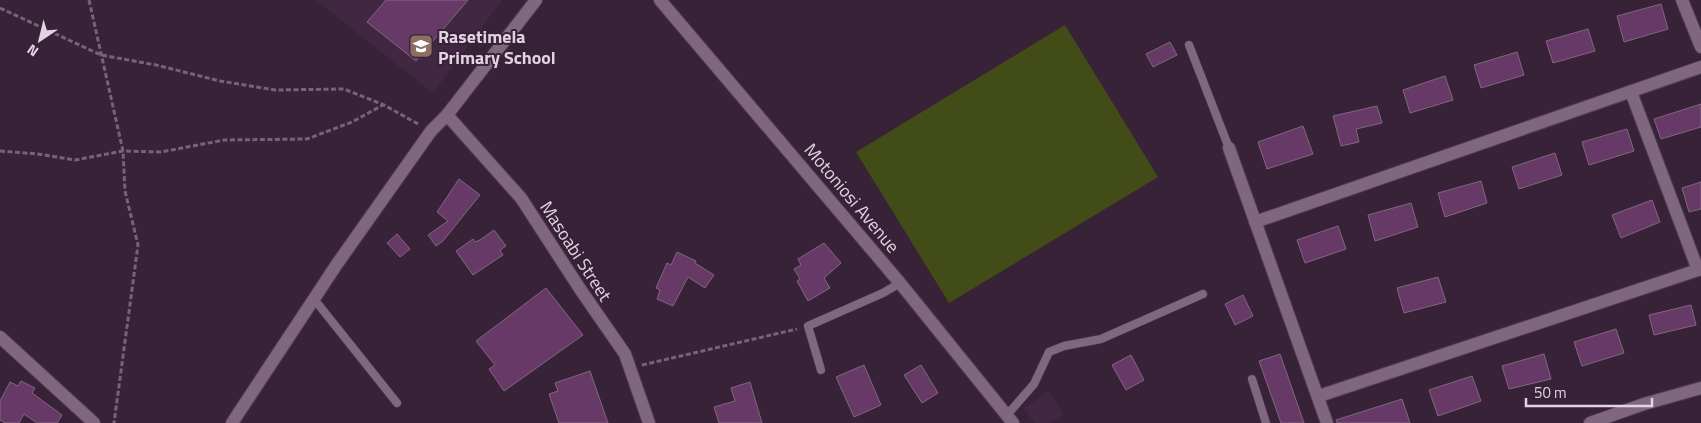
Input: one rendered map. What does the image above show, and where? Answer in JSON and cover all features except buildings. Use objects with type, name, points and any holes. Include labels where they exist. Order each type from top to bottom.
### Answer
[{"type":"street","points":[[232,423],[314,299],[431,131],[447,115],[536,0]]},
{"type":"street","name":"Motoniosi Avenue","points":[[660,0],[900,282],[1010,419]]},
{"type":"street","points":[[1682,0],[1701,46]]},
{"type":"street","points":[[1255,222],[1701,67]]},
{"type":"street","points":[[1319,396],[1699,270],[1631,92]]},
{"type":"street","name":"Masoabi Street","points":[[447,115],[521,198],[625,354],[649,423]]},
{"type":"street","points":[[1229,148],[1319,396],[1327,423]]},
{"type":"street","points":[[0,337],[94,423]]},
{"type":"street","points":[[1590,423],[1644,404],[1701,388]]},
{"type":"lane","points":[[1189,45],[1229,148]]},
{"type":"lane","points":[[821,370],[808,326],[883,293],[900,282]]},
{"type":"lane","points":[[1010,419],[1034,384],[1049,352],[1064,346],[1101,339],[1203,294]]},
{"type":"lane","points":[[314,299],[397,403]]},
{"type":"lane","points":[[1252,379],[1266,423]]},
{"type":"path","points":[[89,0],[123,151],[125,190],[138,244],[114,423]]},
{"type":"path","points":[[0,8],[101,55],[156,65],[220,81],[275,90],[344,89],[384,105],[431,131]]},
{"type":"path","points":[[0,151],[38,154],[75,160],[123,151],[161,152],[224,140],[307,139],[352,122],[384,105]]},
{"type":"path","points":[[630,367],[808,326]]},
{"type":"shaded area","name":"Rasetimela Primary School","points":[[316,0],[502,0],[433,93]]},
{"type":"shaded area","points":[[1048,391],[1064,414],[1050,423],[1034,423],[1024,408]]},
{"type":"green space","points":[[1065,25],[1158,177],[949,303],[856,152]]},
{"type":"place","name":"Rasetimela Primary School","points":[[421,46]]}]
